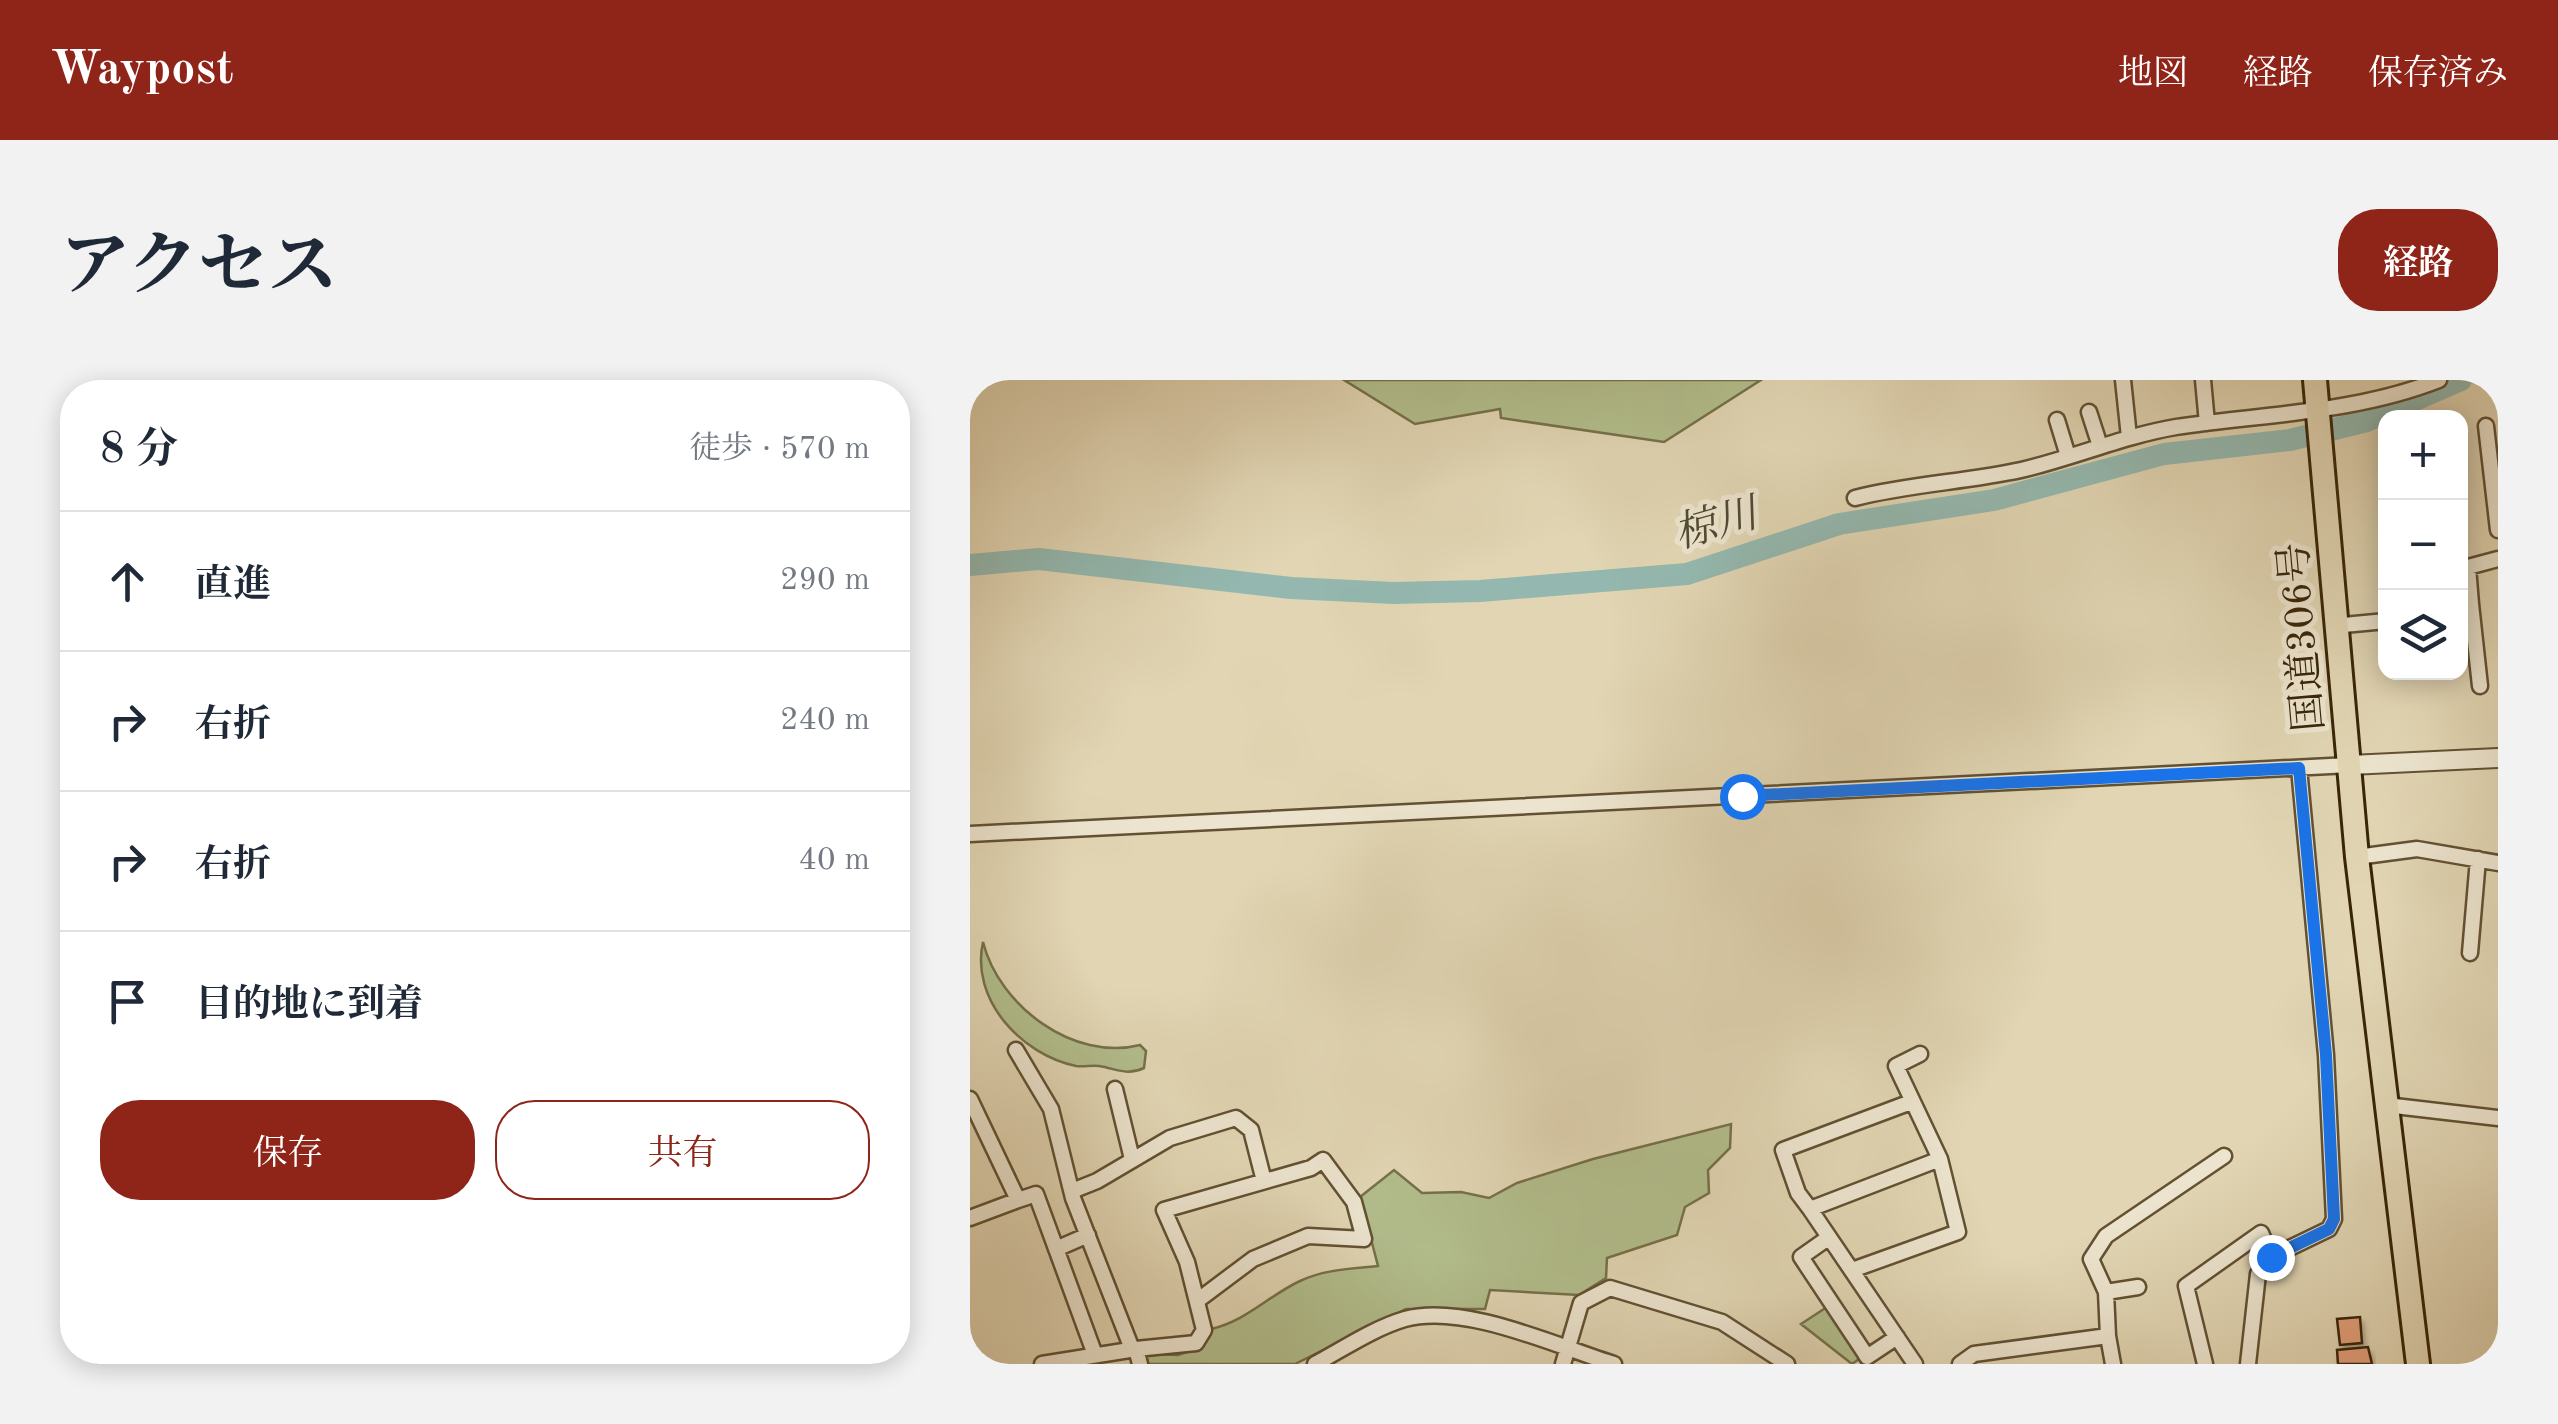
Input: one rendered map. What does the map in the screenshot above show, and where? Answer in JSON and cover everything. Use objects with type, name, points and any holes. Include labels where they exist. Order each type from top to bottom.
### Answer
[{"type":"highway","name":"国道306号","points":[[2315,380],[2357,857],[2418,1364]]},
{"type":"street","points":[[2122,380],[2129,437]]},
{"type":"street","points":[[2204,380],[2207,423]]},
{"type":"street","points":[[1854,498],[2012,472],[2129,437],[2207,423],[2279,419],[2318,406],[2388,397],[2439,380]]},
{"type":"street","points":[[2089,412],[2100,446]]},
{"type":"street","points":[[2057,420],[2068,456]]},
{"type":"street","points":[[2486,426],[2498,530]]},
{"type":"street","points":[[2467,590],[2468,567],[2498,559]]},
{"type":"street","points":[[2468,617],[2480,686]]},
{"type":"street","points":[[2334,626],[2378,622]]},
{"type":"street","points":[[970,834],[2498,758]]},
{"type":"street","points":[[2248,1364],[2258,1274],[2271,1257],[2329,1229],[2334,1219],[2326,1055],[2299,768]]},
{"type":"street","points":[[2357,857],[2418,849],[2498,862]]},
{"type":"street","points":[[2470,953],[2478,859]]},
{"type":"street","points":[[1016,1050],[1051,1109],[1072,1190],[1136,1354]]},
{"type":"street","points":[[1852,1270],[1958,1232],[1940,1159],[1896,1066],[1920,1054]]},
{"type":"street","points":[[1115,1089],[1132,1158]]},
{"type":"street","points":[[970,1099],[1018,1200]]},
{"type":"street","points":[[1912,1102],[1783,1150],[1798,1192],[1916,1364]]},
{"type":"street","points":[[2386,1105],[2498,1118]]},
{"type":"street","points":[[1072,1190],[1098,1182],[1170,1138],[1236,1118],[1251,1130],[1264,1181]]},
{"type":"street","points":[[2112,1364],[2106,1292],[2090,1260],[2106,1236],[2224,1156]]},
{"type":"street","points":[[1810,1209],[1940,1159]]},
{"type":"street","points":[[1042,1364],[1094,1352],[1136,1354],[1196,1343],[1204,1330],[1197,1302],[1187,1262],[1164,1210],[1311,1168],[1323,1160],[1354,1202],[1364,1239],[1308,1236],[1254,1259],[1197,1302]]},
{"type":"street","points":[[970,1218],[1036,1194],[1094,1352]]},
{"type":"street","points":[[2205,1364],[2186,1286],[2261,1232],[2271,1257]]},
{"type":"street","points":[[1056,1249],[1088,1235]]},
{"type":"street","points":[[1828,1238],[1801,1257],[1864,1352],[1868,1357],[1897,1337]]},
{"type":"street","points":[[2106,1292],[2138,1287]]},
{"type":"street","points":[[1565,1357],[1581,1304],[1610,1288],[1722,1322],[1787,1364]]},
{"type":"street","points":[[1315,1364],[1404,1320],[1432,1316],[1480,1322],[1565,1357],[1614,1364]]},
{"type":"street","points":[[1960,1364],[2108,1336]]},
{"type":"street","points":[[1344,1348],[1353,1364]]},
{"type":"green space","points":[[1344,380],[1761,380],[1664,442],[1501,418],[1500,409],[1415,424]]},
{"type":"green space","points":[[983,942],[1005,987],[1043,1024],[1090,1045],[1140,1045],[1146,1051],[1144,1068],[1127,1072],[1076,1066],[1056,1060],[1019,1037],[992,1004],[984,984]]},
{"type":"green space","points":[[1731,1124],[1730,1148],[1708,1170],[1709,1193],[1685,1207],[1677,1235],[1607,1258],[1606,1278],[1579,1295],[1490,1290],[1485,1309],[1406,1309],[1295,1364],[1144,1364],[1146,1354],[1178,1355],[1202,1347],[1211,1329],[1235,1320],[1309,1277],[1378,1266],[1360,1197],[1394,1170],[1422,1193],[1461,1192],[1489,1198],[1517,1183],[1593,1159]]},
{"type":"green space","points":[[1827,1307],[1862,1357],[1852,1364],[1801,1324]]},
{"type":"building","points":[[2360,1317],[2362,1343],[2340,1345],[2337,1319]]},
{"type":"building","points":[[2368,1347],[2372,1364],[2338,1364],[2337,1350]]},
{"type":"waterway","name":"椋川","points":[[970,565],[1039,559],[1291,588],[1394,593],[1480,591],[1687,574],[1839,524],[1994,500],[2164,454],[2290,440],[2367,421],[2461,380]]},
{"type":"route","points":[[1742,796],[2299,768],[2326,1055],[2334,1219],[2329,1229],[2271,1257]]}]
